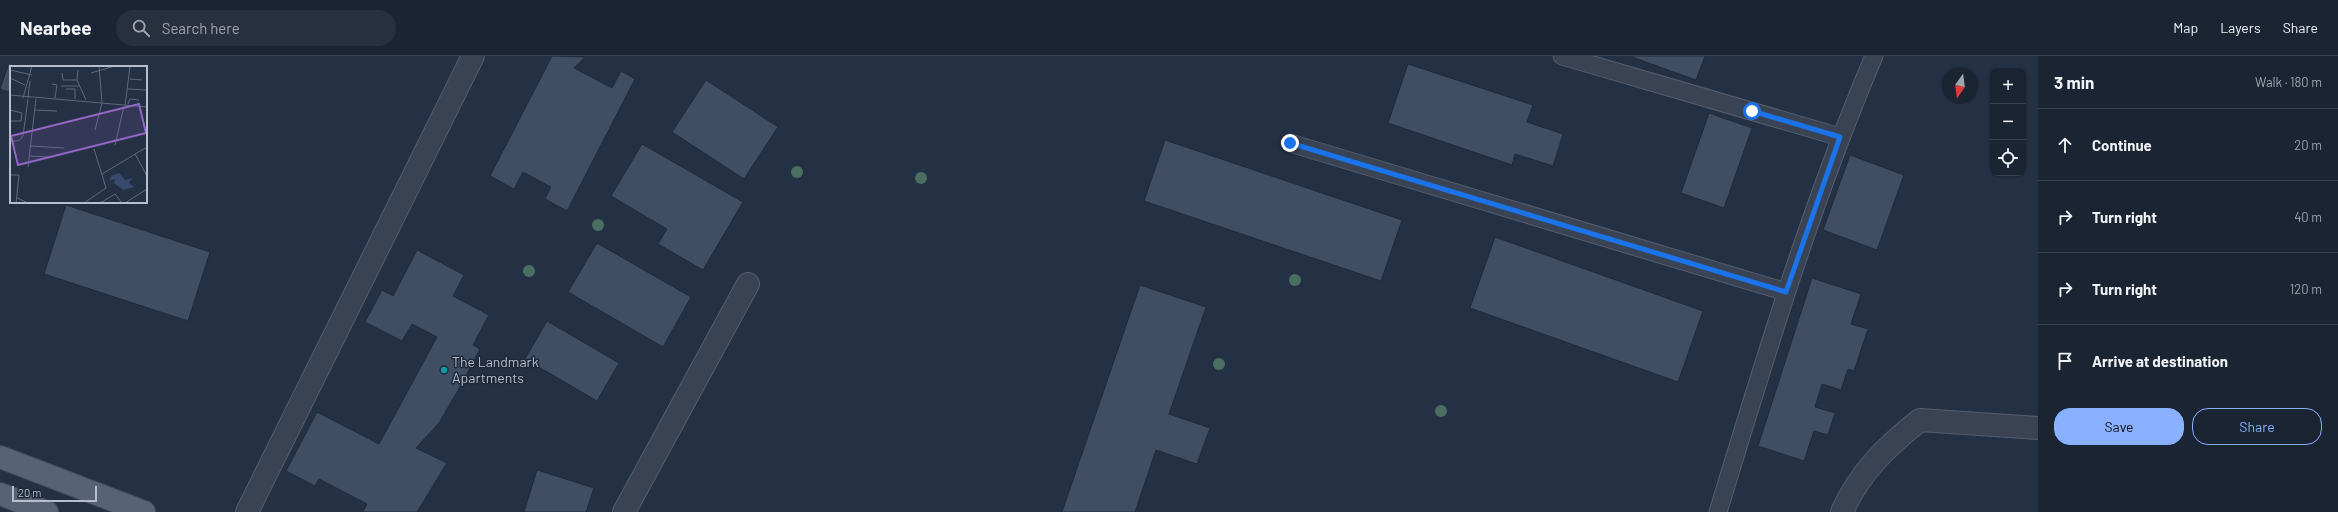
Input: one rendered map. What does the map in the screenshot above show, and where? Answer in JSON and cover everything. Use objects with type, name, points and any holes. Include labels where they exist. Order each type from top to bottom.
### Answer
[{"type":"main road","points":[[0,457],[144,512]]},
{"type":"main road","points":[[0,494],[47,512]]},
{"type":"street","points":[[247,512],[473,56]]},
{"type":"street","points":[[624,512],[748,284]]},
{"type":"street","points":[[1842,512],[1852,490],[1881,452],[1920,420],[2038,428]]},
{"type":"lane","points":[[1562,56],[1840,137]]},
{"type":"lane","points":[[1718,512],[1786,292],[1840,137],[1874,56]]},
{"type":"lane","points":[[1290,143],[1786,292]]},
{"type":"building","points":[[552,56],[585,57],[574,68],[612,88],[621,71],[635,79],[567,211],[545,199],[551,187],[523,172],[514,189],[490,176]]},
{"type":"building","points":[[1629,56],[1705,56],[1696,80]]},
{"type":"building","points":[[9,63],[16,66],[10,66],[10,93],[0,89]]},
{"type":"building","points":[[1408,64],[1533,105],[1527,122],[1563,134],[1553,166],[1515,154],[1512,165],[1388,123]]},
{"type":"building","points":[[706,80],[778,127],[744,179],[672,132]]},
{"type":"building","points":[[1709,113],[1752,128],[1724,208],[1681,193]]},
{"type":"building","points":[[1165,140],[1402,220],[1381,281],[1144,201]]},
{"type":"building","points":[[642,144],[743,202],[703,270],[658,244],[667,229],[611,196]]},
{"type":"building","points":[[1850,155],[1904,175],[1877,250],[1823,230]]},
{"type":"building","points":[[66,205],[210,252],[188,321],[44,274]]},
{"type":"building","points":[[1495,237],[1703,311],[1678,382],[1470,308]]},
{"type":"building","points":[[597,243],[691,297],[663,347],[568,292]]},
{"type":"building","name":"The Landmark Apartments","points":[[417,250],[464,275],[453,296],[489,315],[473,345],[480,349],[457,392],[439,423],[416,448],[447,463],[417,512],[363,512],[367,504],[319,479],[315,486],[286,471],[317,412],[379,444],[437,337],[412,324],[402,341],[365,322],[382,290],[393,296]]},
{"type":"building","points":[[1812,278],[1861,294],[1851,324],[1868,329],[1854,371],[1848,369],[1841,390],[1822,384],[1815,407],[1835,413],[1828,435],[1814,431],[1804,461],[1758,446]]},
{"type":"building","points":[[1140,285],[1206,307],[1169,414],[1210,428],[1197,464],[1156,450],[1135,512],[1062,512]]},
{"type":"building","points":[[547,321],[619,363],[597,401],[525,359]]},
{"type":"building","points":[[537,470],[594,488],[586,512],[524,512]]},
{"type":"place","name":"The Landmark Apartments","points":[[444,370]]},
{"type":"route","points":[[1290,143],[1786,292],[1840,137],[1752,111]]}]
